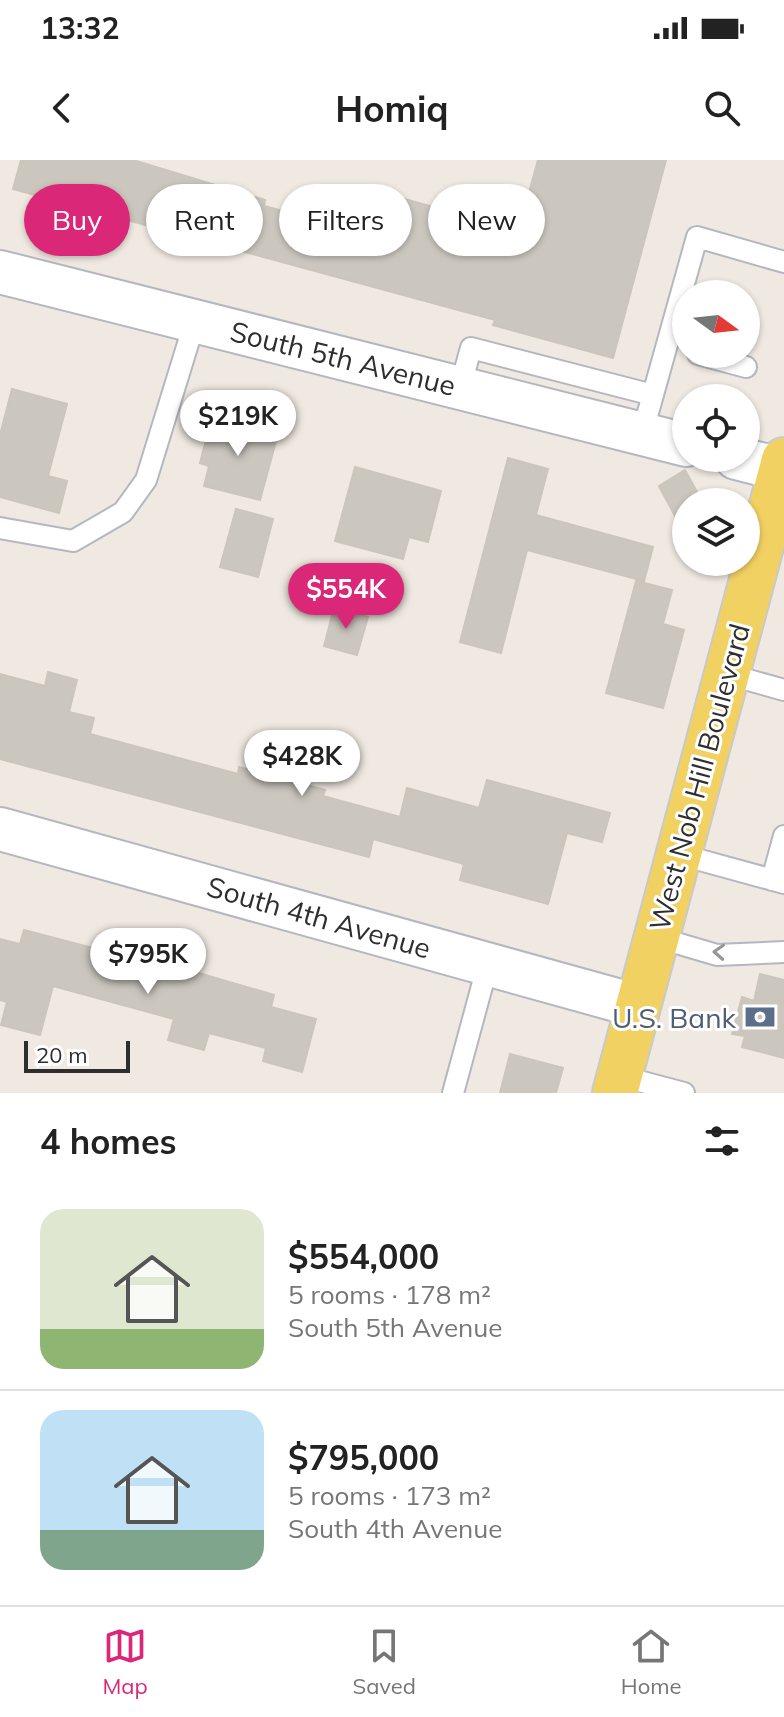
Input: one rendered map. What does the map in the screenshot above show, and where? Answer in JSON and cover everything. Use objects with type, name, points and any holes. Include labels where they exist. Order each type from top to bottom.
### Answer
[{"type":"main road","name":"West Nob Hill Boulevard","points":[[617,1084],[783,467]]},
{"type":"street","name":"South 5th Avenue","points":[[0,272],[460,388],[647,415],[672,434]]},
{"type":"street","points":[[760,463],[783,467]]},
{"type":"street","name":"South 4th Avenue","points":[[0,829],[638,1006]]},
{"type":"lane","points":[[689,280],[697,237],[784,262]]},
{"type":"lane","points":[[0,528],[73,541],[123,512],[146,480],[195,321]]},
{"type":"lane","points":[[647,415],[672,357]]},
{"type":"lane","points":[[727,674],[784,690]]},
{"type":"lane","points":[[678,854],[778,882],[784,836]]},
{"type":"lane","points":[[656,937],[717,955],[784,952]]},
{"type":"lane","points":[[453,1093],[488,964]]},
{"type":"lane","points":[[617,1084],[684,1093]]},
{"type":"building","points":[[21,160],[133,160],[212,184],[146,184],[146,225],[130,221],[130,184],[24,184],[24,192],[13,189]]},
{"type":"building","points":[[538,160],[666,160],[613,358],[493,325],[495,320],[260,256],[263,256],[263,199],[264,206],[279,210],[279,256],[412,256],[412,201],[428,206],[428,256],[545,256],[545,184],[531,184]]},
{"type":"building","points":[[12,389],[67,404],[48,476],[67,481],[59,513],[0,497],[0,435]]},
{"type":"building","points":[[212,417],[278,434],[260,500],[204,486],[209,466],[200,463]]},
{"type":"building","points":[[508,458],[548,469],[536,515],[653,547],[644,581],[527,550],[501,653],[460,642]]},
{"type":"building","points":[[355,467],[441,491],[428,542],[409,537],[403,559],[335,541]]},
{"type":"building","points":[[686,472],[695,488],[672,488],[672,510],[659,486]]},
{"type":"building","points":[[236,509],[273,519],[258,577],[220,567]]},
{"type":"building","points":[[636,581],[672,590],[663,624],[684,630],[663,708],[606,693]]},
{"type":"building","points":[[334,608],[368,617],[357,655],[324,646]]},
{"type":"building","points":[[48,672],[77,680],[69,712],[94,718],[90,734],[238,774],[239,767],[325,790],[323,796],[400,817],[407,788],[479,808],[487,780],[610,813],[602,842],[567,833],[548,904],[460,880],[464,864],[373,839],[369,857],[0,759],[0,674],[45,686]]},
{"type":"building","points":[[24,930],[108,952],[110,947],[274,995],[271,1007],[316,1019],[302,1072],[263,1061],[266,1048],[209,1033],[204,1050],[168,1040],[174,1019],[53,986],[40,1035],[1,1025],[7,1002],[0,1000],[0,939],[20,944]]},
{"type":"building","name":"U.S. Bank","points":[[760,974],[784,980],[784,1058],[742,1047],[745,1036],[732,1034],[742,997],[754,1001]]},
{"type":"building","points":[[510,1054],[563,1068],[556,1093],[500,1093]]},
{"type":"place","name":"U.S. Bank","points":[[760,1017]]}]
